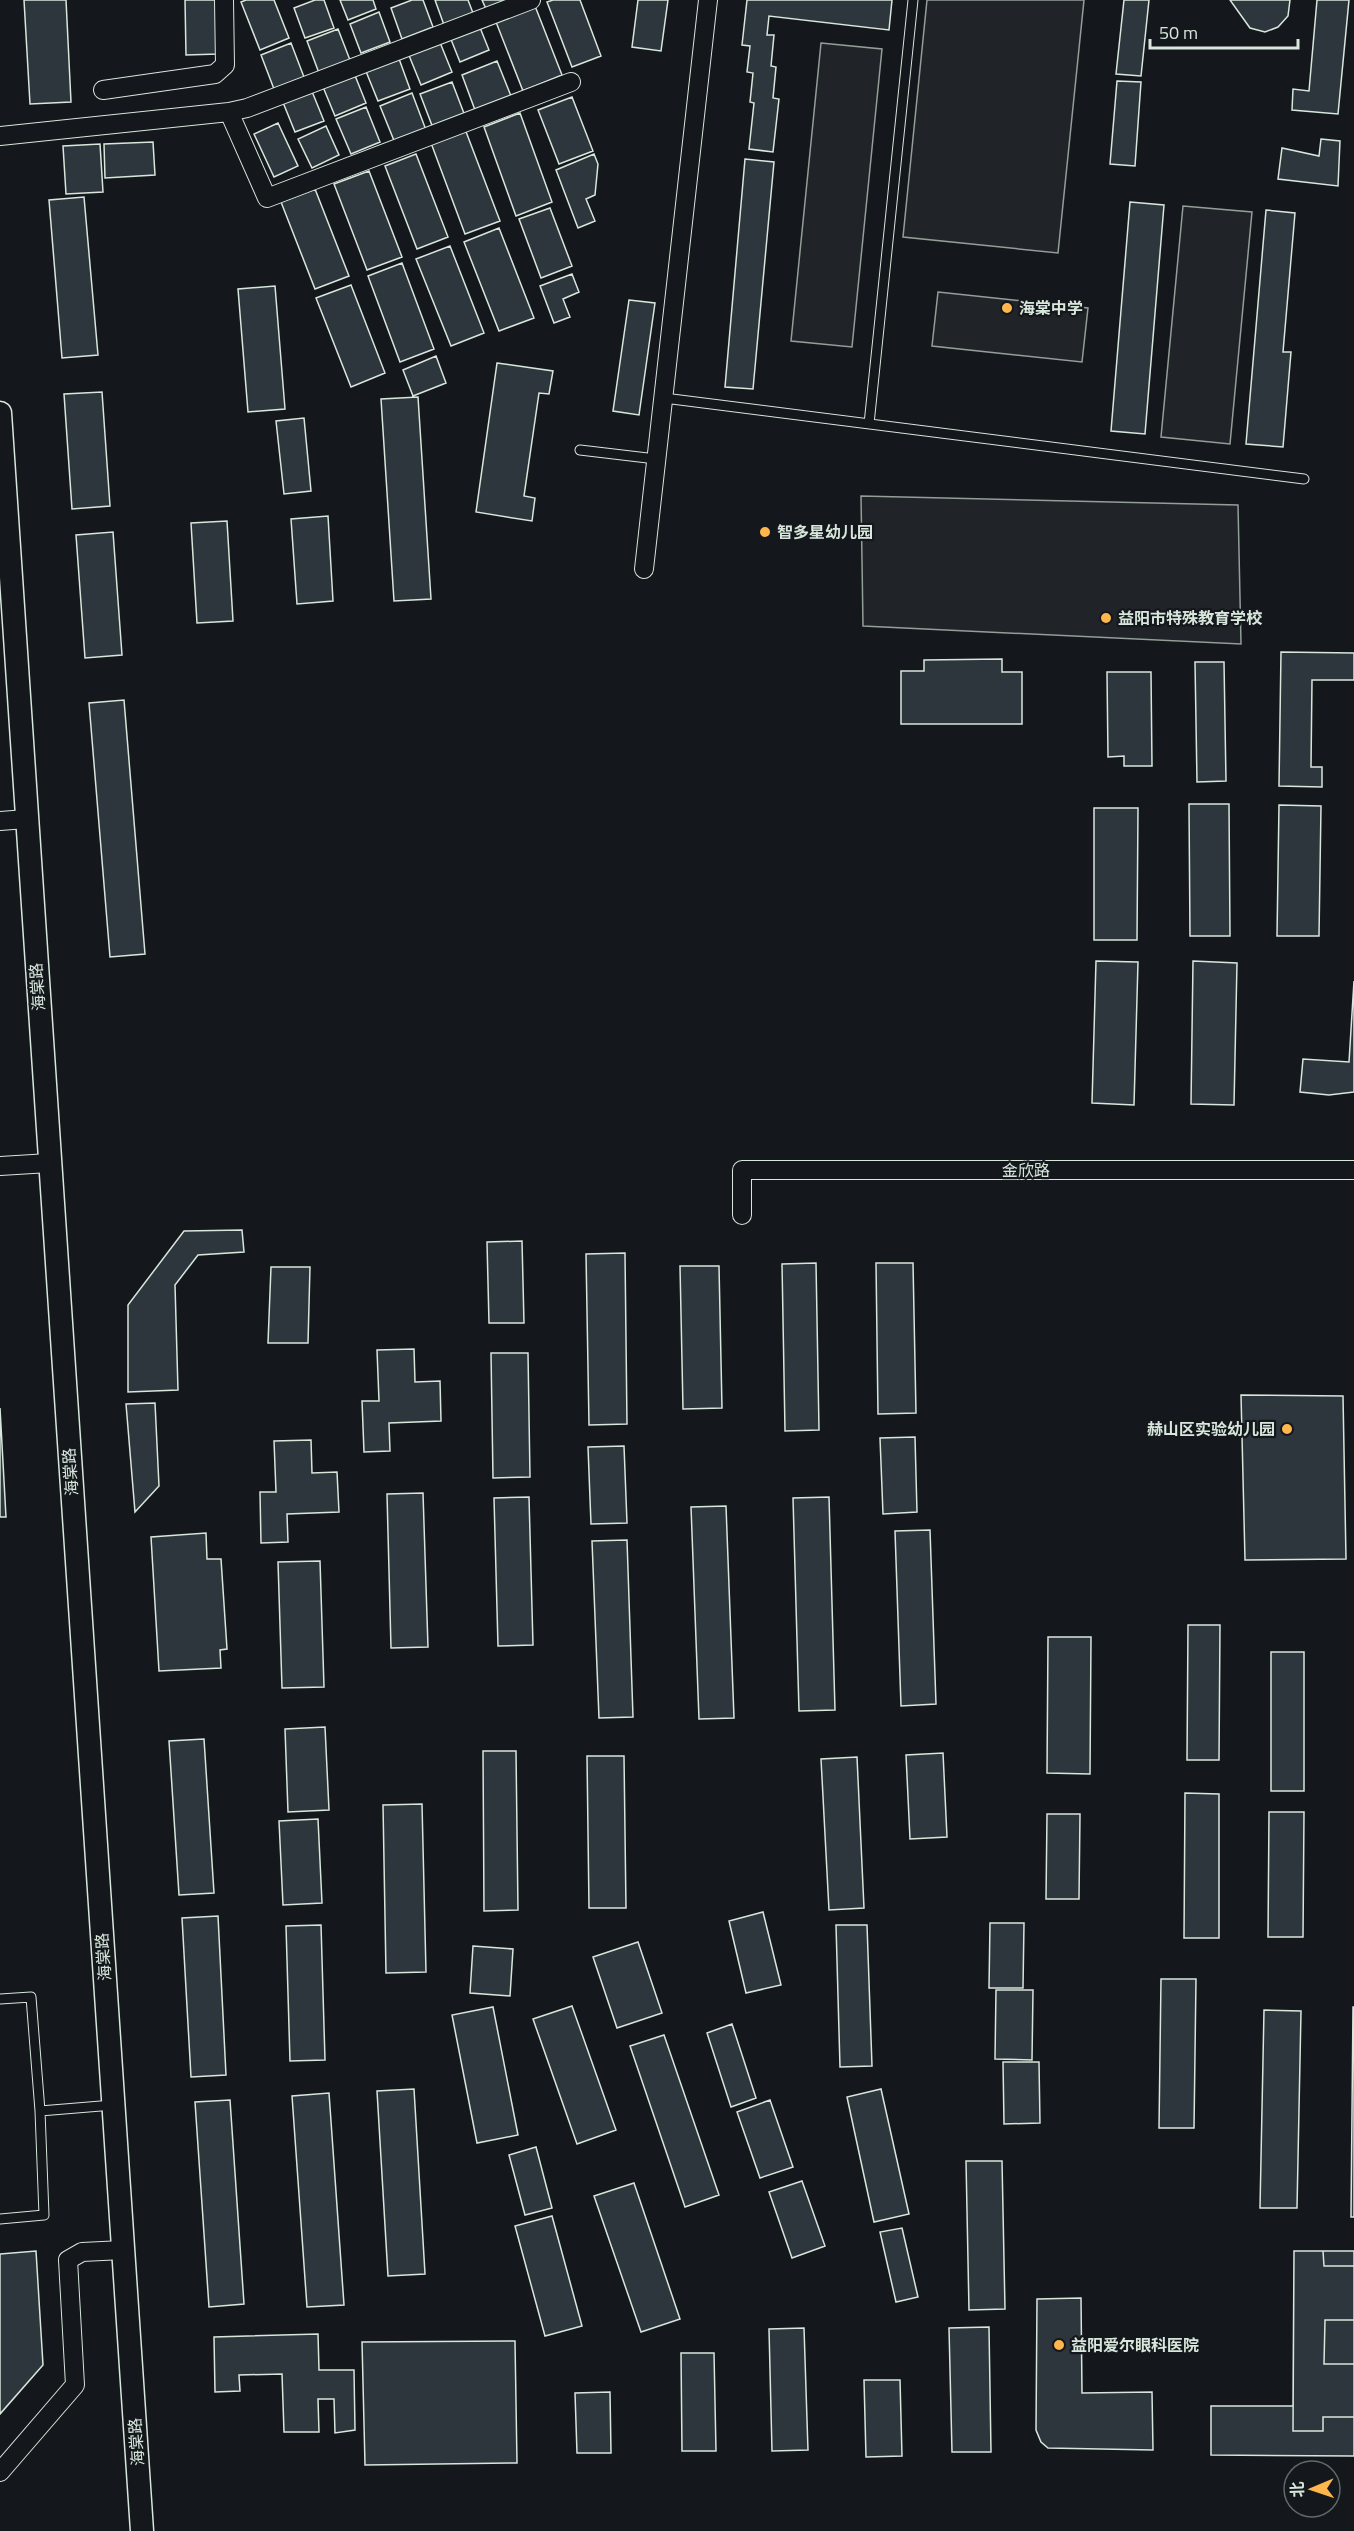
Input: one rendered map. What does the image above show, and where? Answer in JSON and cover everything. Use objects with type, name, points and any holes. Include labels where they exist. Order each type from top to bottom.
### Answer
[{"type":"street","points":[[104,90],[215,74],[225,65],[224,0]]},
{"type":"street","points":[[0,136],[229,112],[247,108],[531,0]]},
{"type":"street","points":[[644,569],[708,0]]},
{"type":"street","points":[[229,112],[267,198],[571,82]]},
{"type":"street","name":"海棠路","points":[[0,413],[3,507],[142,2531]]},
{"type":"street","points":[[0,821],[26,819]]},
{"type":"street","points":[[0,1166],[49,1163]]},
{"type":"street","name":"金欣路","points":[[742,1215],[742,1170],[1354,1170]]},
{"type":"street","points":[[0,2472],[75,2385],[68,2260],[82,2252],[123,2250]]},
{"type":"lane","points":[[869,424],[914,0]]},
{"type":"lane","points":[[664,398],[1304,479]]},
{"type":"lane","points":[[580,450],[656,459]]},
{"type":"lane","points":[[0,1999],[31,1997],[40,2111],[44,2215],[0,2219]]},
{"type":"lane","points":[[40,2111],[113,2105]]},
{"type":"shaded area","points":[[927,0],[1084,0],[1058,253],[903,237]]},
{"type":"shaded area","points":[[821,43],[882,49],[852,347],[791,341]]},
{"type":"shaded area","points":[[1183,206],[1252,212],[1230,444],[1161,437]]},
{"type":"shaded area","points":[[938,292],[1088,308],[1082,362],[932,346]]},
{"type":"shaded area","points":[[861,496],[1238,505],[1241,644],[863,626]]},
{"type":"building","points":[[24,0],[66,0],[71,102],[30,104]]},
{"type":"building","points":[[185,0],[216,0],[218,54],[186,55]]},
{"type":"building","points":[[274,0],[289,38],[260,50],[241,2]]},
{"type":"building","points":[[315,0],[324,0],[334,28],[305,38],[294,8]]},
{"type":"building","points":[[340,0],[373,0],[376,9],[348,20]]},
{"type":"building","points":[[412,0],[423,0],[433,27],[402,39],[391,8]]},
{"type":"building","points":[[435,0],[468,0],[473,13],[444,25]]},
{"type":"building","points":[[482,0],[513,0],[487,11]]},
{"type":"building","points":[[580,0],[601,56],[572,67],[547,2]]},
{"type":"building","points":[[638,0],[668,0],[661,51],[632,47]]},
{"type":"building","points":[[747,0],[892,0],[889,30],[769,16],[767,35],[774,35],[771,66],[776,67],[773,98],[779,99],[773,152],[749,149],[754,103],[750,102],[753,73],[747,72],[750,46],[742,45]]},
{"type":"building","points":[[1124,0],[1149,0],[1141,76],[1116,74]]},
{"type":"building","points":[[1230,0],[1290,0],[1288,16],[1278,27],[1265,32],[1250,28]]},
{"type":"building","points":[[1317,0],[1349,0],[1338,114],[1292,110],[1293,89],[1309,91]]},
{"type":"building","points":[[535,6],[562,75],[523,91],[496,22]]},
{"type":"building","points":[[379,12],[390,42],[361,53],[350,24]]},
{"type":"building","points":[[479,25],[489,50],[460,62],[450,37]]},
{"type":"building","points":[[338,29],[350,60],[319,73],[307,41]]},
{"type":"building","points":[[439,40],[452,72],[421,85],[408,53]]},
{"type":"building","points":[[291,43],[304,77],[274,89],[261,55]]},
{"type":"building","points":[[398,56],[410,89],[378,101],[365,69]]},
{"type":"building","points":[[497,61],[511,96],[475,110],[462,75]]},
{"type":"building","points":[[354,73],[366,103],[335,116],[323,87]]},
{"type":"building","points":[[1117,81],[1141,82],[1135,166],[1110,164]]},
{"type":"building","points":[[452,82],[465,116],[433,128],[420,94]]},
{"type":"building","points":[[311,89],[324,121],[295,132],[282,100]]},
{"type":"building","points":[[412,93],[426,130],[395,143],[380,106]]},
{"type":"building","points":[[572,97],[593,151],[559,164],[538,110]]},
{"type":"building","points":[[366,107],[380,142],[351,154],[336,119]]},
{"type":"building","points":[[520,113],[552,202],[516,216],[484,127]]},
{"type":"building","points":[[278,123],[298,166],[274,177],[254,134]]},
{"type":"building","points":[[326,126],[339,155],[312,168],[298,139]]},
{"type":"building","points":[[465,129],[500,221],[465,234],[431,143]]},
{"type":"building","points":[[1321,139],[1340,141],[1338,186],[1278,179],[1282,148],[1319,156]]},
{"type":"building","points":[[153,142],[155,175],[105,178],[104,144]]},
{"type":"building","points":[[100,144],[103,192],[66,194],[63,146]]},
{"type":"building","points":[[416,154],[448,237],[417,249],[385,166]]},
{"type":"building","points":[[594,154],[598,164],[595,195],[586,199],[595,221],[578,228],[556,170]]},
{"type":"building","points":[[745,159],[774,162],[753,389],[725,387]]},
{"type":"building","points":[[369,171],[402,257],[367,270],[334,184]]},
{"type":"building","points":[[315,189],[349,276],[315,289],[281,202]]},
{"type":"building","points":[[84,197],[98,355],[62,358],[49,200]]},
{"type":"building","points":[[1130,202],[1164,205],[1145,434],[1111,431]]},
{"type":"building","points":[[550,208],[572,266],[541,278],[519,219]]},
{"type":"building","points":[[1266,210],[1295,213],[1283,352],[1291,352],[1283,447],[1246,444]]},
{"type":"building","points":[[499,228],[534,318],[499,331],[464,242]]},
{"type":"building","points":[[450,246],[484,333],[451,346],[416,259]]},
{"type":"building","points":[[402,263],[434,349],[400,362],[368,276]]},
{"type":"building","points":[[572,274],[579,292],[563,299],[570,317],[554,323],[540,286]]},
{"type":"building","points":[[351,285],[385,373],[351,387],[316,298]]},
{"type":"building","points":[[275,286],[285,409],[248,412],[238,289]]},
{"type":"building","points":[[629,300],[655,303],[639,415],[613,411]]},
{"type":"building","points":[[436,356],[446,383],[413,396],[403,370]]},
{"type":"building","points":[[497,363],[553,371],[549,394],[539,393],[524,496],[535,498],[532,521],[476,512]]},
{"type":"building","points":[[102,392],[110,506],[72,509],[64,394]]},
{"type":"building","points":[[418,397],[431,599],[394,601],[381,399]]},
{"type":"building","points":[[304,418],[311,491],[284,494],[276,421]]},
{"type":"building","points":[[328,516],[333,601],[297,604],[291,519]]},
{"type":"building","points":[[227,521],[233,621],[197,623],[191,523]]},
{"type":"building","points":[[113,532],[122,655],[85,658],[76,535]]},
{"type":"building","points":[[1281,652],[1354,653],[1354,680],[1312,680],[1311,767],[1322,767],[1322,787],[1279,786]]},
{"type":"building","points":[[1002,659],[1002,672],[1022,672],[1022,724],[901,724],[901,671],[924,671],[924,660]]},
{"type":"building","points":[[1195,662],[1224,662],[1226,781],[1197,782]]},
{"type":"building","points":[[1107,672],[1151,672],[1152,766],[1124,766],[1124,756],[1108,757]]},
{"type":"building","points":[[124,700],[145,954],[110,957],[89,703]]},
{"type":"building","points":[[1189,804],[1229,804],[1230,936],[1190,936]]},
{"type":"building","points":[[1279,805],[1321,806],[1319,936],[1277,936]]},
{"type":"building","points":[[1094,808],[1138,808],[1137,940],[1094,940]]},
{"type":"building","points":[[1096,961],[1138,962],[1134,1105],[1092,1103]]},
{"type":"building","points":[[1193,961],[1237,963],[1234,1105],[1191,1104]]},
{"type":"building","points":[[1354,981],[1354,1092],[1329,1095],[1300,1092],[1303,1059],[1349,1062]]},
{"type":"building","points":[[242,1230],[244,1252],[198,1255],[175,1285],[178,1390],[128,1392],[128,1305],[184,1231]]},
{"type":"building","points":[[522,1241],[524,1323],[489,1323],[487,1242]]},
{"type":"building","points":[[625,1253],[627,1424],[589,1425],[586,1254]]},
{"type":"building","points":[[816,1263],[819,1430],[785,1431],[782,1264]]},
{"type":"building","points":[[876,1263],[913,1263],[916,1413],[878,1414]]},
{"type":"building","points":[[680,1266],[719,1266],[722,1408],[683,1409]]},
{"type":"building","points":[[271,1267],[310,1267],[308,1343],[268,1343]]},
{"type":"building","points":[[414,1349],[415,1382],[440,1381],[441,1421],[389,1423],[390,1451],[364,1452],[362,1401],[379,1401],[377,1350]]},
{"type":"building","points":[[491,1353],[528,1353],[530,1477],[493,1478]]},
{"type":"building","points":[[1241,1395],[1343,1396],[1346,1559],[1245,1560]]},
{"type":"building","points":[[155,1403],[159,1486],[135,1512],[126,1404]]},
{"type":"building","points":[[0,1408],[6,1517],[0,1517]]},
{"type":"building","points":[[915,1437],[917,1512],[883,1514],[880,1438]]},
{"type":"building","points":[[311,1440],[312,1473],[337,1472],[339,1512],[287,1514],[288,1542],[261,1543],[260,1492],[276,1492],[274,1441]]},
{"type":"building","points":[[624,1446],[627,1523],[591,1524],[588,1447]]},
{"type":"building","points":[[423,1493],[428,1647],[391,1648],[387,1494]]},
{"type":"building","points":[[529,1497],[533,1645],[498,1646],[494,1498]]},
{"type":"building","points":[[829,1497],[835,1710],[799,1711],[793,1498]]},
{"type":"building","points":[[726,1506],[734,1718],[699,1719],[691,1507]]},
{"type":"building","points":[[930,1530],[936,1704],[901,1706],[895,1531]]},
{"type":"building","points":[[206,1533],[207,1559],[221,1559],[227,1649],[220,1650],[221,1668],[159,1671],[151,1537]]},
{"type":"building","points":[[627,1540],[633,1717],[599,1718],[592,1541]]},
{"type":"building","points":[[320,1561],[324,1687],[282,1688],[278,1562]]},
{"type":"building","points":[[1188,1625],[1220,1625],[1219,1760],[1187,1760]]},
{"type":"building","points":[[1048,1637],[1091,1637],[1090,1774],[1047,1773]]},
{"type":"building","points":[[1271,1652],[1304,1652],[1304,1791],[1271,1791]]},
{"type":"building","points":[[325,1727],[329,1810],[288,1812],[285,1729]]},
{"type":"building","points":[[204,1739],[214,1893],[179,1895],[169,1741]]},
{"type":"building","points":[[483,1751],[516,1751],[518,1910],[484,1911]]},
{"type":"building","points":[[943,1753],[947,1837],[910,1839],[906,1755]]},
{"type":"building","points":[[587,1756],[624,1756],[626,1908],[589,1908]]},
{"type":"building","points":[[857,1757],[864,1908],[829,1910],[821,1759]]},
{"type":"building","points":[[1185,1793],[1219,1794],[1219,1938],[1184,1938]]},
{"type":"building","points":[[422,1804],[426,1972],[386,1973],[383,1805]]},
{"type":"building","points":[[1269,1812],[1304,1812],[1303,1937],[1268,1937]]},
{"type":"building","points":[[1047,1814],[1080,1814],[1079,1899],[1046,1899]]},
{"type":"building","points":[[318,1819],[322,1903],[283,1905],[279,1821]]},
{"type":"building","points":[[763,1912],[781,1985],[746,1993],[729,1921]]},
{"type":"building","points":[[218,1916],[226,2075],[191,2077],[182,1918]]},
{"type":"building","points":[[990,1923],[1024,1923],[1023,1988],[989,1988]]},
{"type":"building","points":[[321,1925],[325,2060],[290,2061],[286,1926]]},
{"type":"building","points":[[836,1925],[867,1925],[872,2066],[840,2067]]},
{"type":"building","points":[[638,1942],[662,2013],[617,2028],[593,1957]]},
{"type":"building","points":[[473,1946],[513,1949],[510,1996],[470,1993]]},
{"type":"building","points":[[1161,1979],[1196,1979],[1194,2128],[1159,2128]]},
{"type":"building","points":[[996,1990],[1033,1990],[1032,2060],[995,2059]]},
{"type":"building","points":[[572,2006],[616,2130],[577,2144],[533,2019]]},
{"type":"building","points":[[493,2007],[518,2135],[477,2143],[452,2015]]},
{"type":"building","points":[[1353,2007],[1354,2217],[1351,2217]]},
{"type":"building","points":[[1264,2010],[1301,2011],[1297,2208],[1260,2208]]},
{"type":"building","points":[[732,2024],[756,2098],[731,2107],[707,2033]]},
{"type":"building","points":[[664,2035],[719,2195],[685,2207],[630,2046]]},
{"type":"building","points":[[1003,2062],[1039,2062],[1040,2123],[1004,2124]]},
{"type":"building","points":[[414,2089],[425,2274],[388,2276],[377,2091]]},
{"type":"building","points":[[881,2089],[909,2214],[874,2222],[847,2097]]},
{"type":"building","points":[[329,2093],[344,2305],[307,2307],[292,2096]]},
{"type":"building","points":[[230,2100],[244,2304],[209,2307],[195,2102]]},
{"type":"building","points":[[770,2100],[793,2167],[760,2178],[737,2112]]},
{"type":"building","points":[[536,2147],[552,2208],[525,2215],[509,2155]]},
{"type":"building","points":[[966,2161],[1002,2161],[1005,2309],[969,2310]]},
{"type":"building","points":[[802,2181],[825,2246],[792,2258],[769,2192]]},
{"type":"building","points":[[634,2183],[680,2319],[641,2332],[594,2196]]},
{"type":"building","points":[[552,2216],[582,2326],[545,2336],[515,2226]]},
{"type":"building","points":[[902,2228],[918,2297],[896,2302],[880,2232]]},
{"type":"building","points":[[36,2251],[43,2365],[0,2414],[0,2254]]},
{"type":"building","points":[[1294,2251],[1323,2251],[1324,2266],[1354,2266],[1354,2320],[1325,2320],[1324,2364],[1354,2364],[1354,2417],[1323,2417],[1323,2431],[1293,2431]]},
{"type":"building","points":[[1294,2251],[1354,2251],[1354,2456],[1211,2455],[1211,2406],[1293,2406]]},
{"type":"building","name":"益阳爱尔眼科医院","points":[[1081,2298],[1082,2393],[1152,2392],[1153,2450],[1048,2448],[1041,2442],[1036,2430],[1037,2299]]},
{"type":"building","points":[[989,2327],[991,2452],[952,2452],[949,2328]]},
{"type":"building","points":[[804,2328],[808,2450],[772,2451],[769,2329]]},
{"type":"building","points":[[318,2334],[319,2370],[354,2370],[355,2430],[335,2433],[334,2399],[318,2399],[319,2432],[284,2432],[282,2374],[239,2375],[240,2391],[215,2392],[214,2337]]},
{"type":"building","points":[[515,2341],[517,2463],[365,2465],[362,2342]]},
{"type":"building","points":[[681,2353],[714,2353],[716,2451],[682,2451]]},
{"type":"building","points":[[864,2380],[900,2380],[902,2456],[866,2457]]},
{"type":"building","points":[[610,2392],[611,2453],[577,2453],[575,2393]]},
{"type":"place","name":"海棠中学","points":[[1007,308]]},
{"type":"place","name":"智多星幼儿园","points":[[765,532]]},
{"type":"place","name":"益阳市特殊教育学校","points":[[1106,618]]},
{"type":"place","name":"赫山区实验幼儿园","points":[[1287,1429]]},
{"type":"place","name":"益阳爱尔眼科医院","points":[[1059,2345]]}]
